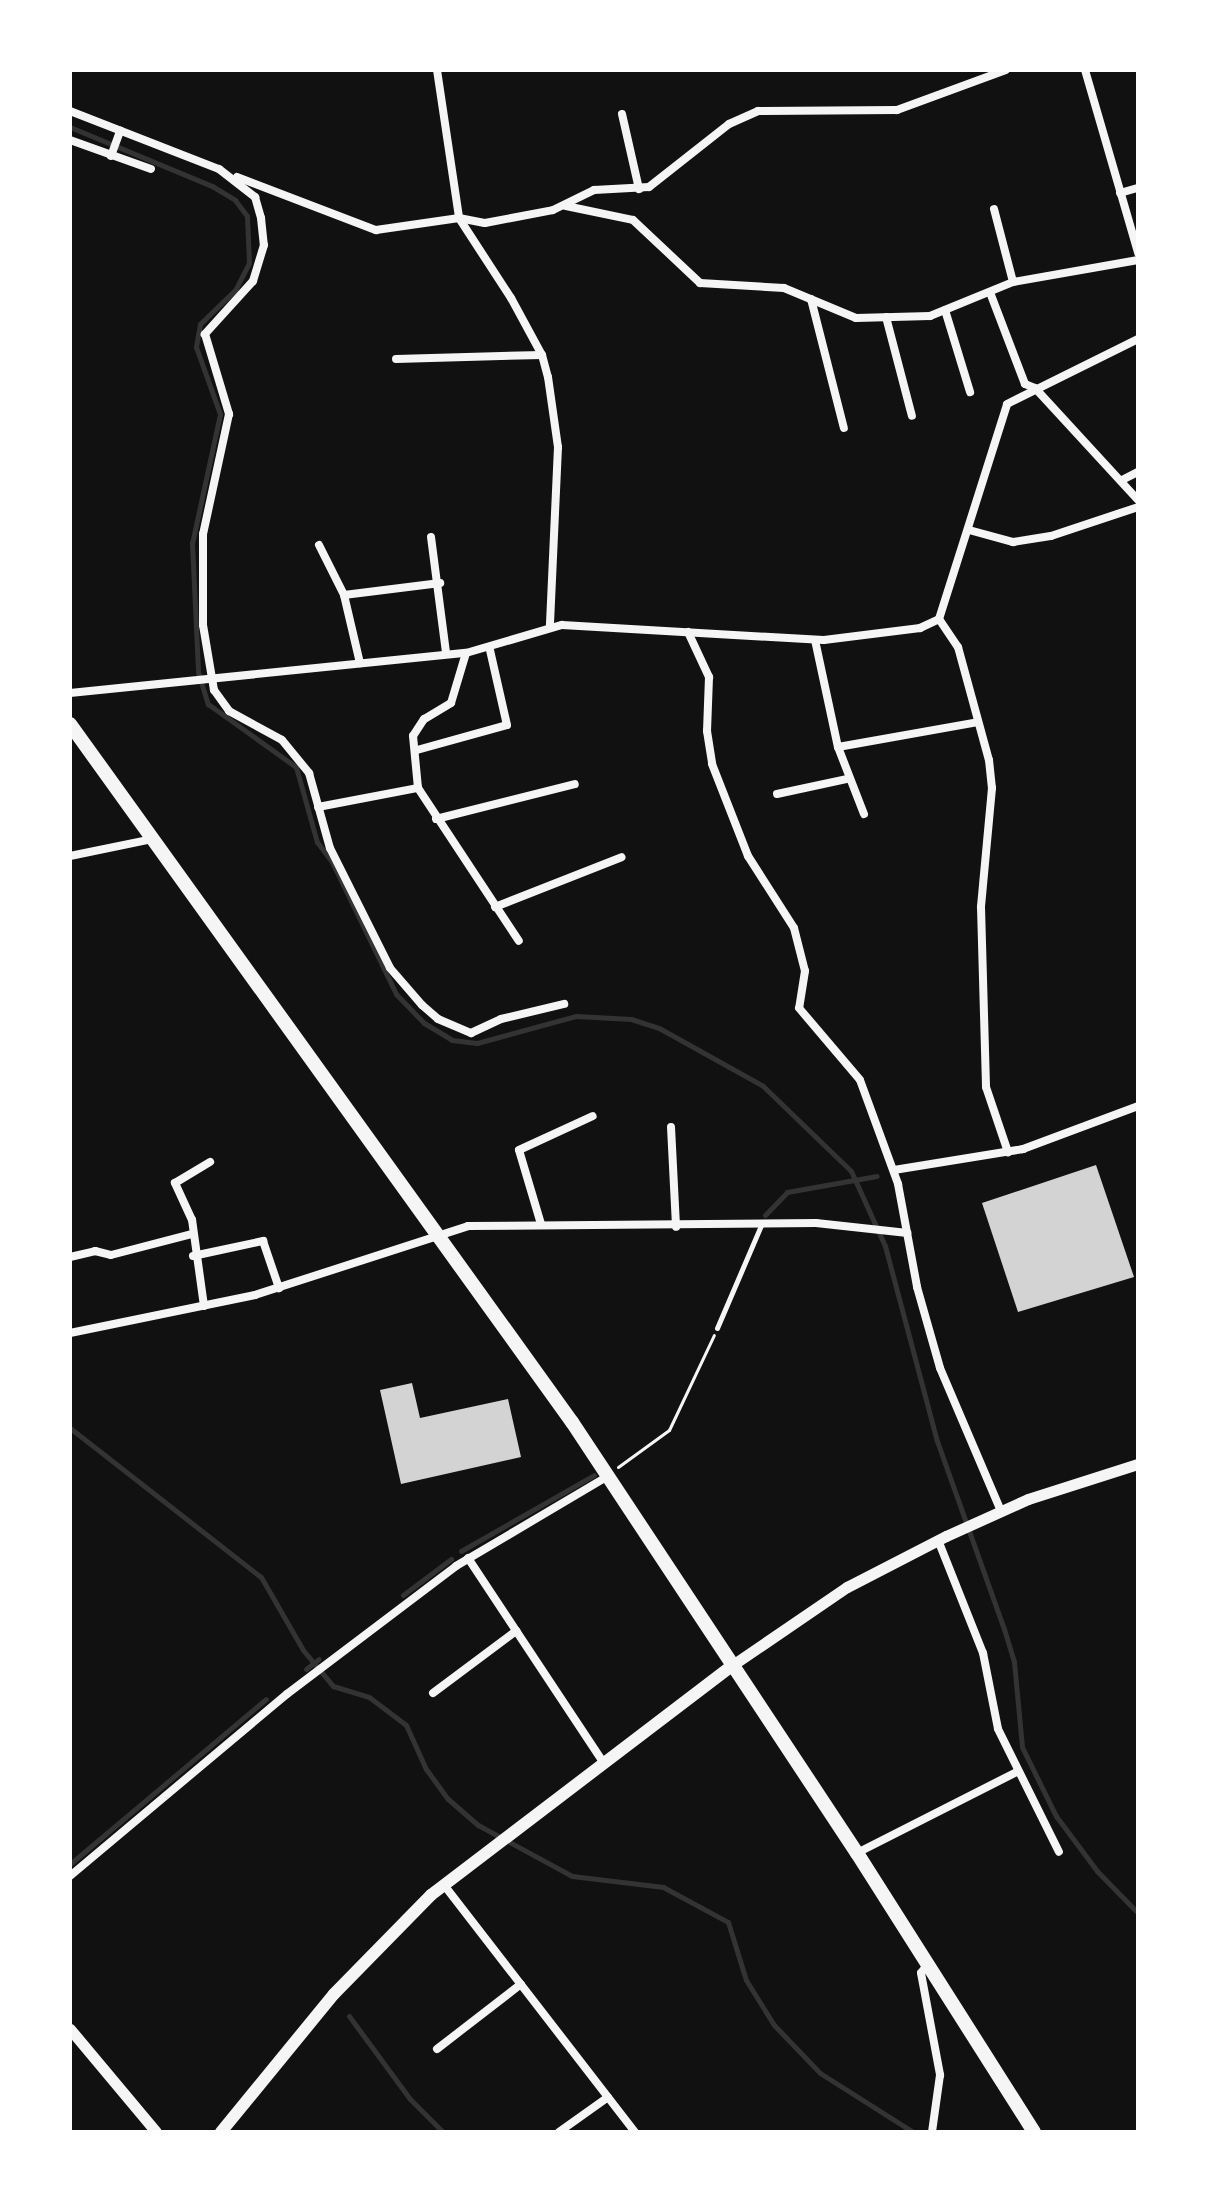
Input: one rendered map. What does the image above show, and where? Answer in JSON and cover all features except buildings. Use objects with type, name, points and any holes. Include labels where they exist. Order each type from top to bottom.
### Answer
[{"type":"main road","points":[[70,724],[148,840],[612,1472],[1034,2132]]},
{"type":"main road","points":[[221,2132],[362,1963],[444,1885],[734,1664]]},
{"type":"street","points":[[437,70],[459,218],[542,355],[558,447],[550,626]]},
{"type":"street","points":[[70,111],[119,134],[376,230],[459,218],[485,223],[564,206],[594,190],[639,189],[669,176],[742,116],[773,109],[897,110],[1006,70]]},
{"type":"street","points":[[1085,70],[1138,253]]},
{"type":"street","points":[[622,114],[639,189]]},
{"type":"street","points":[[111,153],[119,134]]},
{"type":"street","points":[[70,140],[151,169]]},
{"type":"street","points":[[219,169],[255,197],[264,245],[253,281],[205,334],[229,414],[203,534],[203,625],[210,680],[229,711],[282,740],[309,773],[320,825],[390,968],[438,1019],[471,1033],[501,1019],[564,1004]]},
{"type":"street","points":[[1120,193],[1138,188]]},
{"type":"street","points":[[564,206],[633,220],[700,283],[784,288],[847,317],[886,317],[945,310],[991,295],[1013,282],[1138,260]]},
{"type":"street","points":[[994,209],[1013,282]]},
{"type":"street","points":[[991,295],[1025,384],[1035,388],[1138,500]]},
{"type":"street","points":[[811,299],[844,428]]},
{"type":"street","points":[[945,310],[970,392]]},
{"type":"street","points":[[886,317],[912,416]]},
{"type":"street","points":[[70,693],[490,650],[550,626],[815,640],[920,628],[939,619],[969,530],[998,420],[1007,404],[1138,339]]},
{"type":"street","points":[[396,359],[542,355]]},
{"type":"street","points":[[1122,480],[1138,472]]},
{"type":"street","points":[[969,530],[1013,542],[1051,536],[1138,507]]},
{"type":"street","points":[[431,537],[440,583],[446,653]]},
{"type":"street","points":[[319,545],[344,595],[360,663]]},
{"type":"street","points":[[344,595],[440,583]]},
{"type":"street","points":[[939,619],[958,647],[992,788],[981,907],[986,1087],[1008,1152]]},
{"type":"street","points":[[688,632],[709,677],[707,731],[712,764],[748,856],[794,928],[805,971],[799,1008],[860,1080],[894,1170],[917,1287],[954,1408],[1001,1511]]},
{"type":"street","points":[[815,640],[847,779],[857,789],[864,814]]},
{"type":"street","points":[[417,750],[507,725],[490,650]]},
{"type":"street","points":[[466,653],[451,703],[417,727],[418,788],[519,941]]},
{"type":"street","points":[[838,747],[978,722]]},
{"type":"street","points":[[777,794],[847,779]]},
{"type":"street","points":[[436,819],[575,784]]},
{"type":"street","points":[[318,807],[418,788]]},
{"type":"street","points":[[70,856],[148,840]]},
{"type":"street","points":[[495,907],[622,857]]},
{"type":"street","points":[[894,1170],[1008,1152],[1138,1106]]},
{"type":"street","points":[[541,1224],[519,1150],[593,1116]]},
{"type":"street","points":[[671,1127],[676,1227]]},
{"type":"street","points":[[204,1306],[193,1256],[192,1234],[175,1183],[210,1162]]},
{"type":"street","points":[[70,1333],[279,1288],[435,1233],[468,1226],[676,1227],[762,1223],[867,1227],[907,1233]]},
{"type":"street","points":[[70,1257],[95,1251],[111,1255],[192,1234]]},
{"type":"street","points":[[193,1256],[263,1241],[279,1288]]},
{"type":"street","points":[[734,1664],[847,1587],[942,1538],[1001,1511],[1138,1464]]},
{"type":"street","points":[[70,1876],[311,1676],[468,1558],[612,1472]]},
{"type":"street","points":[[942,1538],[983,1653],[998,1729],[1059,1852]]},
{"type":"street","points":[[468,1558],[603,1762]]},
{"type":"street","points":[[433,1693],[516,1631]]},
{"type":"street","points":[[857,1853],[1017,1772]]},
{"type":"street","points":[[444,1885],[635,2132]]},
{"type":"street","points":[[928,1964],[921,1973],[940,2075],[933,2131]]},
{"type":"street","points":[[437,2049],[521,1984]]},
{"type":"street","points":[[70,2029],[156,2132]]},
{"type":"street","points":[[559,2132],[608,2097]]},
{"type":"lane","points":[[717,1328],[762,1223]]},
{"type":"path","points":[[612,1472],[669,1430],[717,1328]]},
{"type":"waterway","points":[[70,127],[212,186],[235,200],[247,216],[249,263],[235,290],[200,324],[196,347],[220,414],[192,543],[198,672],[208,704],[296,767],[317,842],[332,862],[396,994],[424,1023],[452,1040],[477,1043],[576,1016],[631,1019],[659,1028],[763,1086],[851,1171],[885,1246],[937,1441],[1014,1662],[1022,1747],[1056,1816],[1097,1871],[1138,1913]]},
{"type":"waterway","points":[[765,1215],[787,1192],[877,1176]]},
{"type":"waterway","points":[[70,1428],[261,1577],[303,1650],[333,1686],[369,1697],[406,1725],[426,1769],[448,1799],[478,1825],[572,1876],[663,1887],[728,1922],[746,1980],[774,2025],[820,2073],[913,2132]]},
{"type":"waterway","points":[[461,1551],[594,1475]]},
{"type":"waterway","points":[[403,1595],[451,1559]]},
{"type":"waterway","points":[[306,1669],[319,1659]]},
{"type":"waterway","points":[[70,1864],[266,1699]]},
{"type":"waterway","points":[[349,2016],[410,2099],[443,2132]]}]
